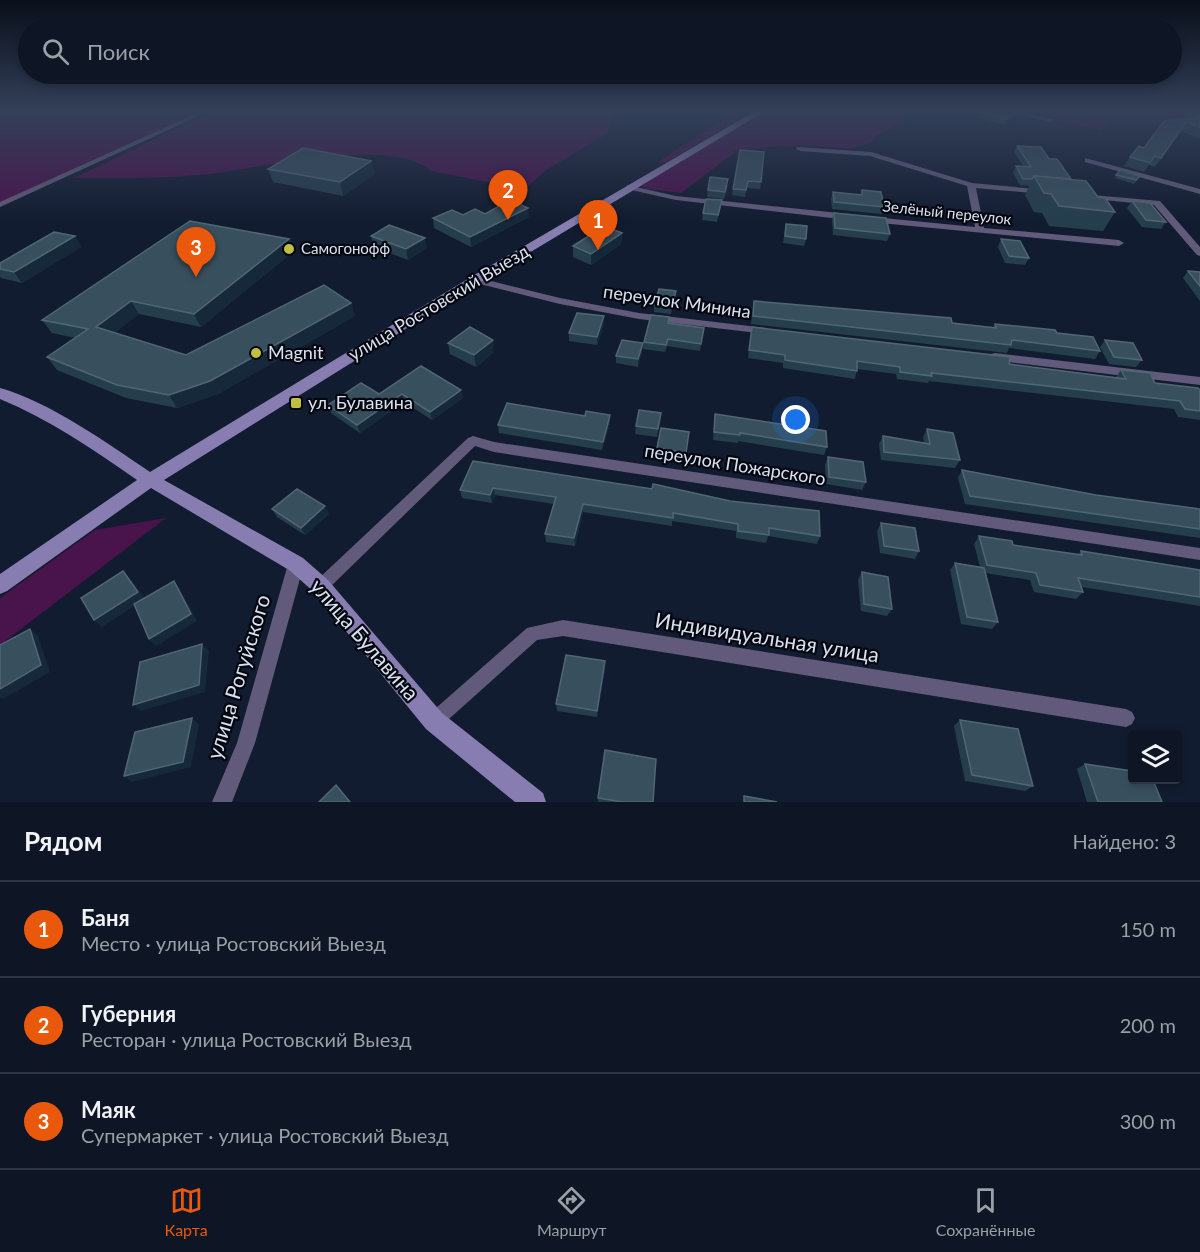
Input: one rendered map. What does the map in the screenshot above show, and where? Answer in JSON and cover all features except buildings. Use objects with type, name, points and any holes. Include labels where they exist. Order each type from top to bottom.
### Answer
[{"type":"main road","name":"улица Ростовский Выезд","points":[[0,585],[150,480],[475,280],[699,147]]},
{"type":"main road","name":"улица Булавина","points":[[0,393],[24,403],[102,447],[150,480],[296,564],[321,586],[434,721],[534,802]]},
{"type":"street","points":[[0,205],[127,147]]},
{"type":"street","points":[[800,149],[871,154],[971,185],[1052,193]]},
{"type":"street","points":[[1088,160],[1200,192]]},
{"type":"street","points":[[1157,203],[1170,184]]},
{"type":"street","points":[[971,185],[980,231]]},
{"type":"street","name":"Зелёный переулок","points":[[630,187],[676,198],[980,231],[1119,243]]},
{"type":"street","points":[[1075,195],[1157,203],[1200,253]]},
{"type":"street","name":"переулок Минина","points":[[475,280],[560,301],[639,316],[779,332]]},
{"type":"street","points":[[978,355],[1200,381]]},
{"type":"street","name":"переулок Пожарского","points":[[321,586],[473,441],[494,447],[1200,554]]},
{"type":"street","name":"улица Рогуйского","points":[[222,802],[246,743],[296,564]]},
{"type":"street","name":"Индивидуальная улица","points":[[434,721],[532,633],[563,628],[1126,718]]},
{"type":"shaded area","points":[[0,147],[124,147],[0,203]]},
{"type":"shaded area","points":[[138,147],[584,147],[545,171],[525,189],[431,171],[411,160],[384,155],[319,158],[183,176],[74,178]]},
{"type":"shaded area","points":[[680,147],[691,147],[665,163],[658,162]]},
{"type":"shaded area","points":[[704,147],[767,147],[732,150],[734,153],[681,193],[648,189],[640,185]]},
{"type":"shaded area","points":[[166,518],[0,645],[0,598],[95,530]]},
{"type":"place","name":"Губерния","points":[[508,220]]},
{"type":"place","name":"Самогонофф","points":[[289,249]]},
{"type":"place","name":"Баня","points":[[598,250]]},
{"type":"place","name":"Маяк","points":[[196,277]]},
{"type":"place","name":"Magnit","points":[[256,353]]},
{"type":"place","name":"ул. Булавина","points":[[296,403]]}]
